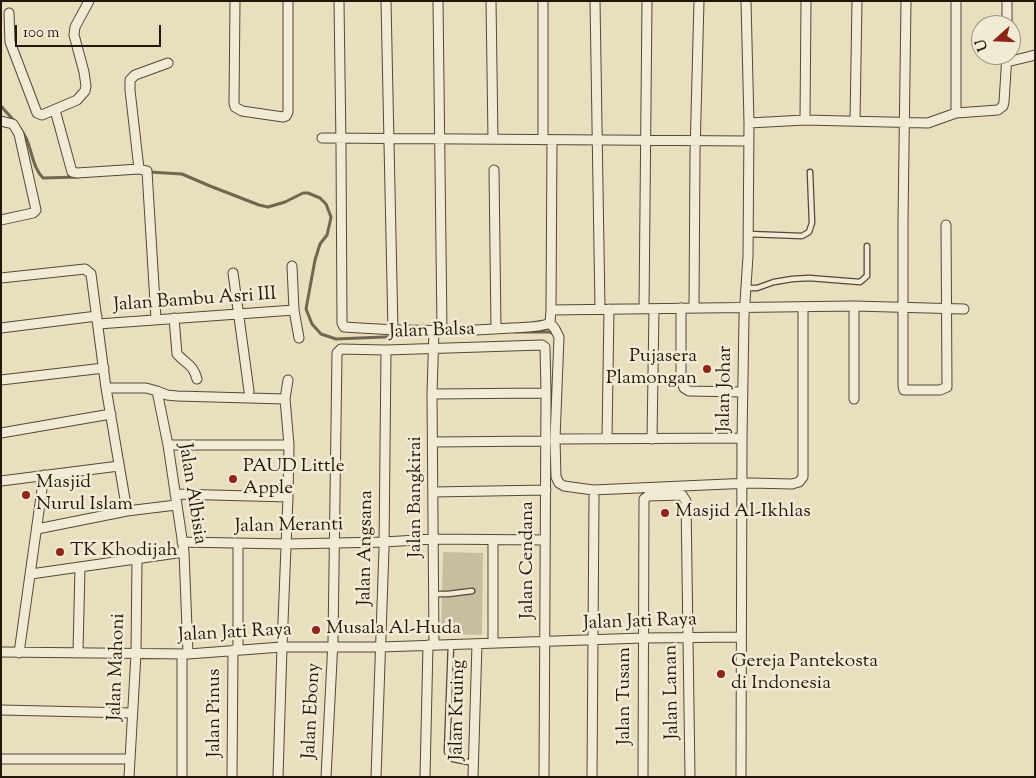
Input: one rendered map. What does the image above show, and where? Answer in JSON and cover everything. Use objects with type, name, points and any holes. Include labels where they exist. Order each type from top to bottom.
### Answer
[{"type":"street","points":[[9,13],[9,36],[12,48],[37,113],[42,115],[78,100],[85,91],[84,72],[74,35],[75,27],[89,1]]},
{"type":"street","points":[[235,1],[235,107],[242,111],[283,117],[288,112],[288,1]]},
{"type":"street","points":[[339,1],[342,325],[344,327],[393,331],[436,331],[496,329],[537,326],[550,323]]},
{"type":"street","points":[[386,1],[393,331]]},
{"type":"street","name":"Jalan Bangkirai","points":[[425,777],[434,594],[432,394],[433,347],[436,331],[440,138],[438,1]]},
{"type":"street","points":[[491,1],[493,139]]},
{"type":"street","points":[[543,1],[552,310],[550,323]]},
{"type":"street","points":[[595,1],[597,141],[607,439]]},
{"type":"street","points":[[647,1],[646,140],[652,439]]},
{"type":"street","points":[[694,308],[695,141],[699,1]]},
{"type":"street","name":"Jalan Johar","points":[[741,777],[740,637],[746,483],[742,438],[742,392],[749,308],[745,288],[748,234],[749,123],[746,1]]},
{"type":"street","points":[[805,120],[806,1]]},
{"type":"street","points":[[855,121],[857,1]]},
{"type":"street","points":[[906,1],[902,307],[904,390],[940,390],[947,386],[946,225]]},
{"type":"street","points":[[956,1],[956,113]]},
{"type":"street","points":[[1007,1],[1007,15]]},
{"type":"street","points":[[1021,56],[1035,55]]},
{"type":"street","points":[[156,319],[145,173],[130,90],[130,80],[135,75],[168,62]]},
{"type":"street","points":[[749,123],[805,120],[928,123],[956,113],[994,111],[1001,108],[1004,102],[1007,65]]},
{"type":"street","points":[[55,110],[72,172],[145,173]]},
{"type":"street","points":[[1,121],[14,124],[19,134],[36,212],[1,220]]},
{"type":"street","points":[[322,138],[748,141]]},
{"type":"street","points":[[494,170],[496,329]]},
{"type":"street","points":[[292,266],[294,310],[299,338]]},
{"type":"street","points":[[1,278],[85,269],[91,274],[106,388],[127,511]]},
{"type":"street","points":[[233,273],[249,392]]},
{"type":"street","points":[[552,310],[854,306],[964,309]]},
{"type":"street","points":[[854,306],[854,399]]},
{"type":"street","points":[[550,323],[555,328],[559,338],[551,440],[556,476],[559,483],[564,486],[593,490],[671,491],[746,483],[792,484],[799,482],[803,477],[804,307]]},
{"type":"street","points":[[681,308],[681,380],[684,388],[689,391],[742,392]]},
{"type":"street","name":"Jalan Bambu Asri III","points":[[1,328],[97,320],[156,319],[294,310]]},
{"type":"street","points":[[174,318],[176,351],[180,358],[190,364],[197,379]]},
{"type":"street","name":"Jalan Cendana","points":[[542,344],[545,348],[546,393],[551,440],[546,490],[544,777]]},
{"type":"street","name":"Jalan Balsa","points":[[337,365],[336,355],[341,349],[386,350],[542,344]]},
{"type":"street","name":"Jalan Angsana","points":[[376,777],[384,542],[386,350]]},
{"type":"street","name":"Jalan Ebony","points":[[326,777],[333,647],[337,365]]},
{"type":"street","points":[[1,380],[104,368]]},
{"type":"street","points":[[278,777],[287,544],[289,445],[285,403],[288,380]]},
{"type":"street","points":[[106,388],[146,388],[157,390],[167,395],[285,403]]},
{"type":"street","name":"Jalan Albisia","points":[[157,390],[168,445],[184,552],[185,654],[182,777]]},
{"type":"street","points":[[432,394],[546,393]]},
{"type":"street","points":[[1,433],[111,414]]},
{"type":"street","points":[[433,442],[742,438]]},
{"type":"street","points":[[168,445],[289,445]]},
{"type":"street","points":[[1,481],[119,466]]},
{"type":"street","points":[[19,654],[44,475]]},
{"type":"street","points":[[433,492],[546,490]]},
{"type":"street","name":"Jalan Tusam","points":[[643,777],[644,499],[671,491]]},
{"type":"street","name":"Jalan Lanan","points":[[671,491],[682,495],[686,501],[690,777]]},
{"type":"street","points":[[175,494],[288,497]]},
{"type":"street","points":[[592,777],[594,498]]},
{"type":"street","points":[[37,529],[127,511],[176,505]]},
{"type":"street","name":"Jalan Meranti","points":[[182,542],[287,544],[433,539],[545,540]]},
{"type":"street","name":"Jalan Kruing","points":[[493,643],[494,540]]},
{"type":"street","name":"Jalan Pinus","points":[[232,777],[238,544]]},
{"type":"street","points":[[31,574],[184,552]]},
{"type":"street","name":"Jalan Mahoni","points":[[129,777],[136,654],[137,559]]},
{"type":"street","points":[[78,652],[80,567]]},
{"type":"street","name":"Jalan Jati Raya","points":[[1,652],[19,654],[78,652],[185,654],[282,647],[381,647],[643,638],[740,637]]},
{"type":"street","name":"Jalan Kruing","points":[[473,777],[477,644]]},
{"type":"street","points":[[1,710],[132,712]]},
{"type":"street","points":[[1,759],[130,759]]},
{"type":"lane","points":[[748,234],[802,236],[809,232],[812,222],[810,172]]},
{"type":"lane","points":[[745,288],[756,288],[774,282],[809,278],[860,282],[866,276],[868,246]]},
{"type":"lane","points":[[434,594],[472,590]]},
{"type":"lane","points":[[451,644],[447,752],[453,759],[474,763]]},
{"type":"shaded area","points":[[443,552],[483,553],[482,635],[441,634]]},
{"type":"waterway","points":[[1,106],[23,133],[37,169],[43,178],[78,177]]},
{"type":"waterway","points":[[149,172],[182,174],[268,207],[285,202],[303,193],[320,198],[326,204],[331,217],[327,235],[320,244],[315,260],[306,309],[312,324],[321,334],[336,339],[432,335]]},
{"type":"waterway","points":[[515,332],[550,332],[555,335]]},
{"type":"place","name":"Pujasera Plamongan","points":[[707,369]]},
{"type":"place","name":"PAUD Little Apple","points":[[233,479]]},
{"type":"place","name":"Masjid Nurul Islam","points":[[26,495]]},
{"type":"place","name":"Masjid Al-Ikhlas","points":[[665,513]]},
{"type":"place","name":"TK Khodijah","points":[[60,552]]},
{"type":"place","name":"Musala Al-Huda","points":[[316,630]]},
{"type":"place","name":"Gereja Pantekosta di Indonesia","points":[[721,674]]}]
